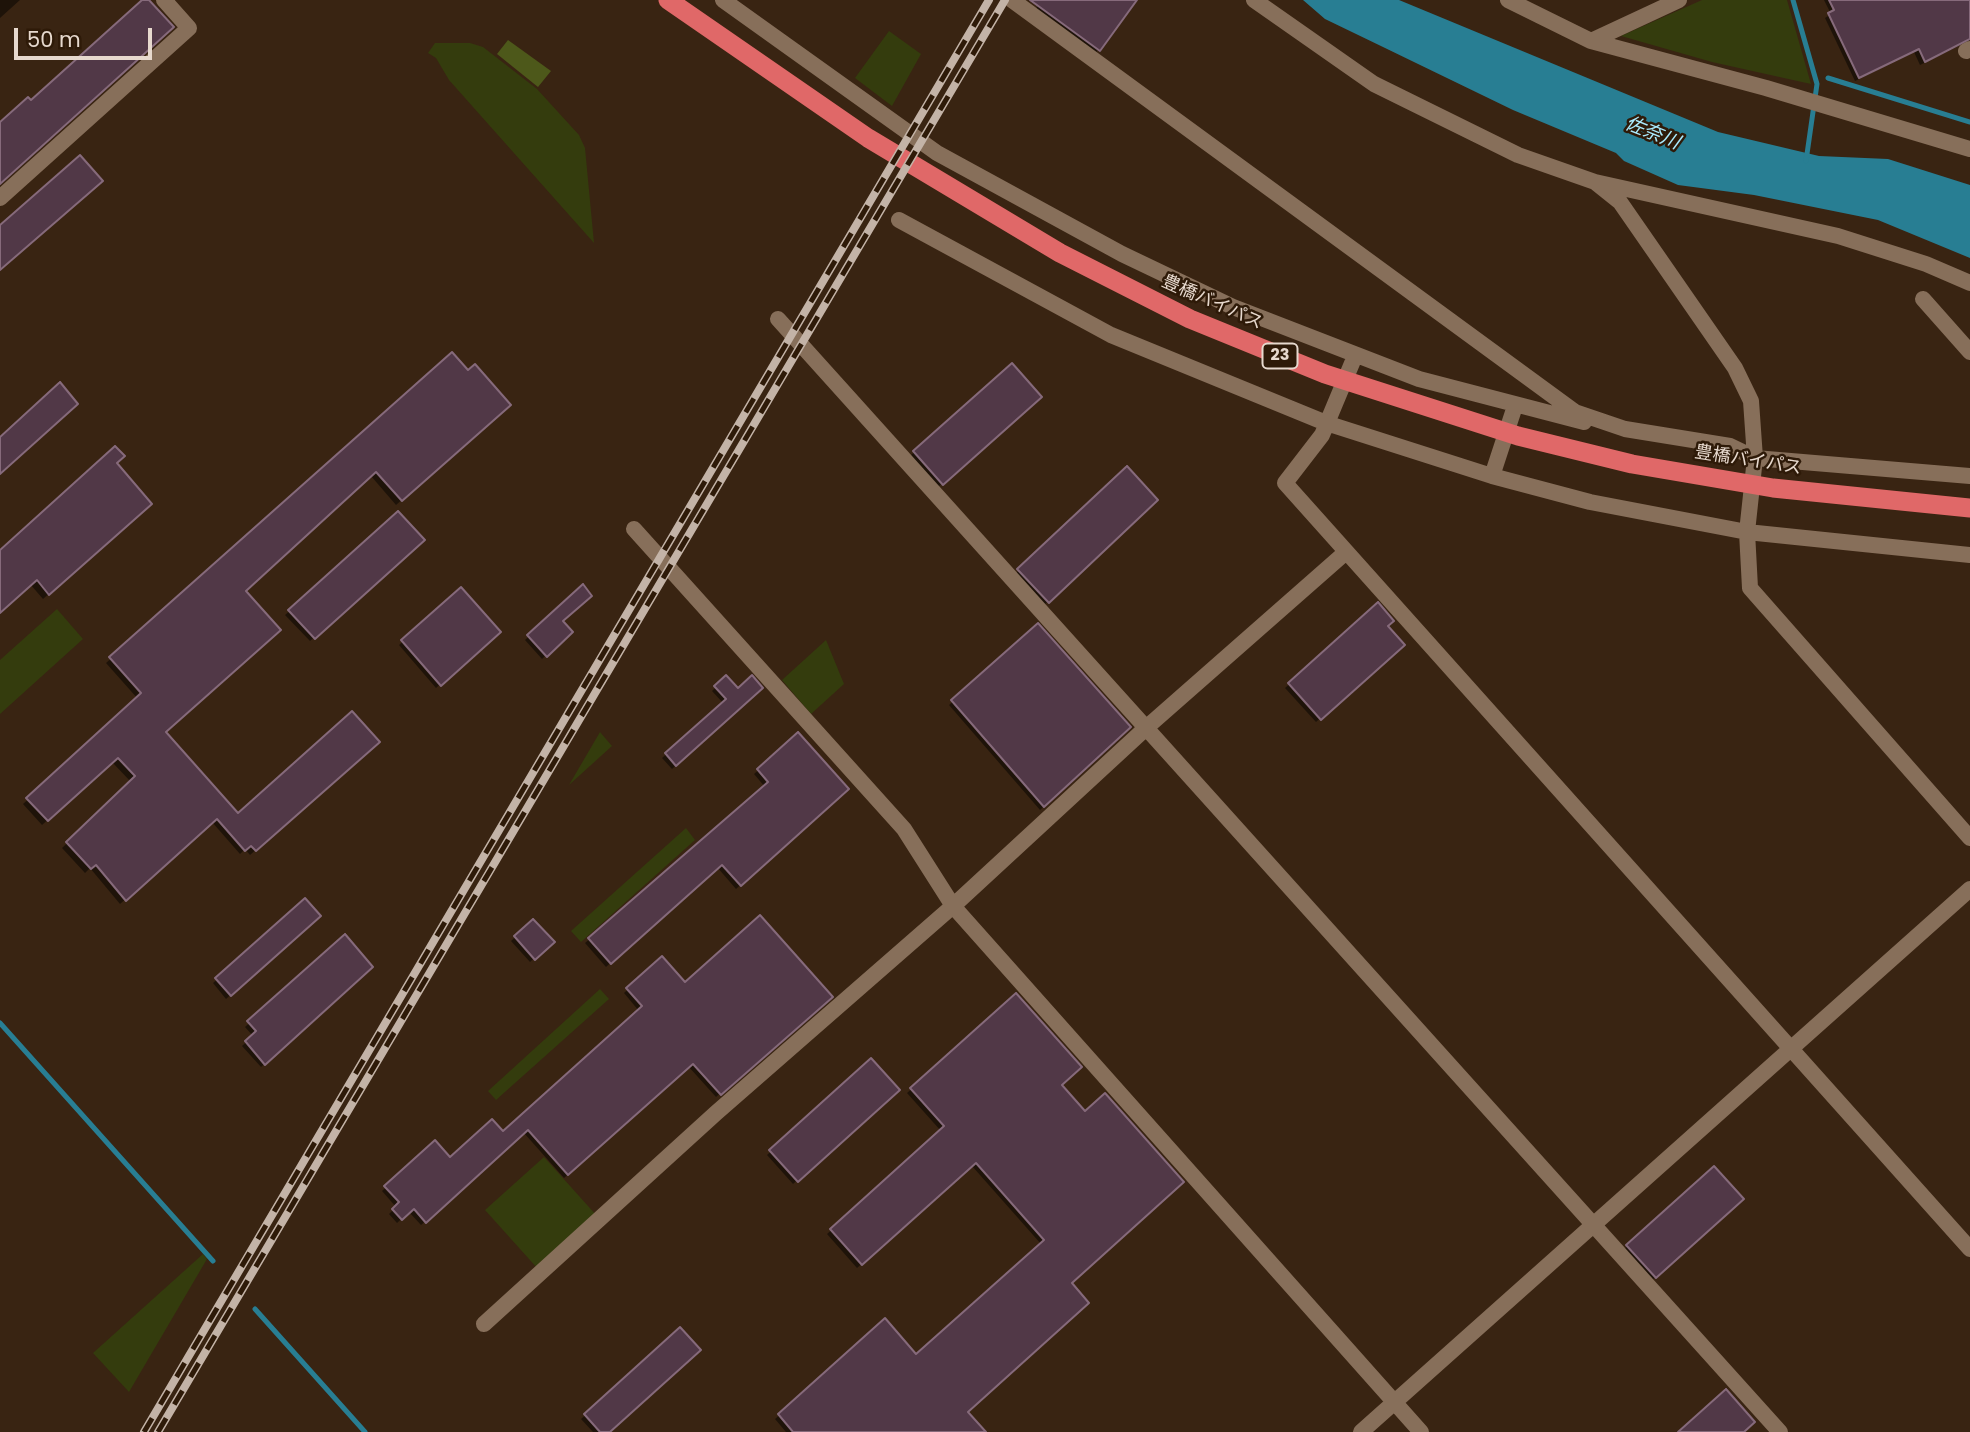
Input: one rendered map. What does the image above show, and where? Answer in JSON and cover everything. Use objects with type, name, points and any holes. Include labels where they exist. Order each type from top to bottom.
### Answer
[{"type":"highway","name":"豊橋バイパス","points":[[668,0],[868,138],[1060,253],[1190,319],[1325,374],[1518,436],[1632,464],[1773,488],[1970,508]]},
{"type":"highway","name":"豊橋バイパス","points":[[686,0],[985,199],[1067,244],[1196,307],[1329,363],[1521,425],[1634,453],[1773,477],[1896,492],[1970,497]]},
{"type":"street","points":[[0,198],[190,28],[164,0]]},
{"type":"street","points":[[723,0],[937,153],[1018,199],[1122,254],[1233,307],[1355,356],[1419,379],[1515,406],[1625,429],[1730,446],[1755,458],[1970,476]]},
{"type":"street","points":[[1012,0],[1559,402],[1575,412],[1625,429]]},
{"type":"street","points":[[1254,0],[1320,47],[1399,97],[1518,155],[1595,182],[1838,236],[1926,264],[1970,284]]},
{"type":"street","points":[[1508,0],[1591,41],[1766,88],[1970,149]]},
{"type":"street","points":[[1591,41],[1679,0]]},
{"type":"street","points":[[1595,182],[1620,202],[1735,368],[1751,401],[1755,458],[1747,532],[1748,580],[1756,598],[1970,838]]},
{"type":"street","points":[[899,220],[981,267],[1111,335],[1326,423],[1492,476],[1590,502],[1747,532],[1970,555]]},
{"type":"street","points":[[1923,299],[1970,352]]},
{"type":"street","points":[[779,318],[1780,1432]]},
{"type":"street","points":[[1355,356],[1322,435],[1285,484],[1970,1249]]},
{"type":"street","points":[[1492,476],[1515,406]]},
{"type":"street","points":[[634,529],[904,829],[953,906],[1421,1432]]},
{"type":"street","points":[[484,1324],[716,1113],[953,906],[1147,727],[1346,552]]},
{"type":"street","points":[[1361,1432],[1970,888]]},
{"type":"green space","points":[[1702,0],[1787,0],[1811,84],[1712,62],[1621,36]]},
{"type":"green space","points":[[889,31],[921,54],[892,106],[855,78]]},
{"type":"green space","points":[[508,40],[551,71],[538,87],[497,54]]},
{"type":"green space","points":[[435,43],[470,43],[483,47],[537,89],[579,135],[585,148],[594,243],[449,80],[436,58],[428,53]]},
{"type":"green space","points":[[57,609],[83,639],[0,714],[0,660]]},
{"type":"green space","points":[[826,640],[844,684],[811,714],[782,680]]},
{"type":"green space","points":[[600,732],[612,746],[569,785]]},
{"type":"green space","points":[[686,828],[695,840],[581,942],[571,931]]},
{"type":"green space","points":[[600,989],[609,999],[496,1100],[488,1091]]},
{"type":"green space","points":[[544,1157],[597,1216],[538,1269],[485,1210]]},
{"type":"green space","points":[[203,1254],[207,1259],[129,1392],[93,1353]]},
{"type":"water","name":"佐奈川","points":[[1303,0],[1399,0],[1718,132],[1819,156],[1888,159],[1970,185],[1970,258],[1878,220],[1754,195],[1678,185],[1624,161],[1616,153],[1513,110],[1325,19]]},
{"type":"building","points":[[142,0],[149,0],[174,27],[0,184],[0,122],[28,97],[31,100]]},
{"type":"building","points":[[1030,0],[1137,0],[1100,51]]},
{"type":"building","points":[[1829,0],[1970,0],[1970,39],[1925,62],[1919,49],[1859,78],[1828,13],[1834,10]]},
{"type":"building","points":[[80,155],[103,181],[0,270],[0,225]]},
{"type":"building","points":[[452,352],[468,370],[475,364],[511,405],[402,501],[376,472],[246,591],[281,630],[166,732],[238,813],[352,711],[380,742],[256,851],[251,846],[245,851],[217,819],[126,901],[96,865],[91,869],[66,842],[135,776],[118,758],[48,821],[26,798],[141,693],[109,657]]},
{"type":"building","points":[[1012,363],[1042,397],[943,485],[913,451]]},
{"type":"building","points":[[60,382],[78,404],[0,474],[0,437]]},
{"type":"building","points":[[115,446],[125,456],[117,463],[152,504],[49,595],[37,580],[0,613],[0,550]]},
{"type":"building","points":[[1127,466],[1158,500],[1049,603],[1017,569]]},
{"type":"building","points":[[398,511],[425,540],[315,639],[288,610]]},
{"type":"building","points":[[583,584],[592,596],[563,621],[573,632],[547,657],[527,635]]},
{"type":"building","points":[[461,587],[501,632],[441,686],[401,640]]},
{"type":"building","points":[[1378,602],[1394,621],[1388,626],[1405,645],[1321,720],[1288,683]]},
{"type":"building","points":[[1038,623],[1131,727],[1044,807],[951,700]]},
{"type":"building","points":[[726,675],[738,688],[752,675],[763,688],[676,766],[665,753],[726,699],[714,686]]},
{"type":"building","points":[[798,732],[849,789],[741,886],[722,865],[611,964],[588,938],[768,782],[757,769]]},
{"type":"building","points":[[305,898],[321,916],[231,996],[215,978]]},
{"type":"building","points":[[760,915],[833,997],[721,1095],[693,1064],[568,1175],[528,1130],[426,1223],[414,1209],[402,1220],[392,1209],[399,1202],[384,1186],[435,1140],[450,1157],[492,1119],[503,1131],[642,1006],[626,988],[662,956],[685,982]]},
{"type":"building","points":[[533,919],[555,942],[535,960],[514,936]]},
{"type":"building","points":[[345,934],[373,967],[265,1065],[245,1041],[256,1031],[247,1021]]},
{"type":"building","points":[[1016,993],[1082,1067],[1062,1085],[1085,1111],[1105,1093],[1184,1182],[1072,1283],[1089,1303],[968,1412],[986,1432],[793,1432],[778,1414],[885,1318],[916,1354],[1044,1240],[976,1163],[862,1265],[830,1229],[944,1126],[910,1088]]},
{"type":"building","points":[[871,1058],[900,1090],[798,1182],[769,1150]]},
{"type":"building","points":[[1714,1166],[1744,1199],[1656,1278],[1626,1245]]},
{"type":"building","points":[[680,1327],[701,1350],[610,1432],[600,1432],[584,1414]]},
{"type":"building","points":[[1726,1389],[1755,1422],[1744,1432],[1678,1432]]},
{"type":"waterway","points":[[1793,0],[1817,84],[1806,161]]},
{"type":"waterway","points":[[1828,78],[1970,122]]},
{"type":"waterway","points":[[0,1023],[213,1261]]},
{"type":"waterway","points":[[255,1309],[365,1432]]},
{"type":"railway","points":[[144,1432],[989,0]]},
{"type":"railway","points":[[158,1432],[1005,0]]}]
